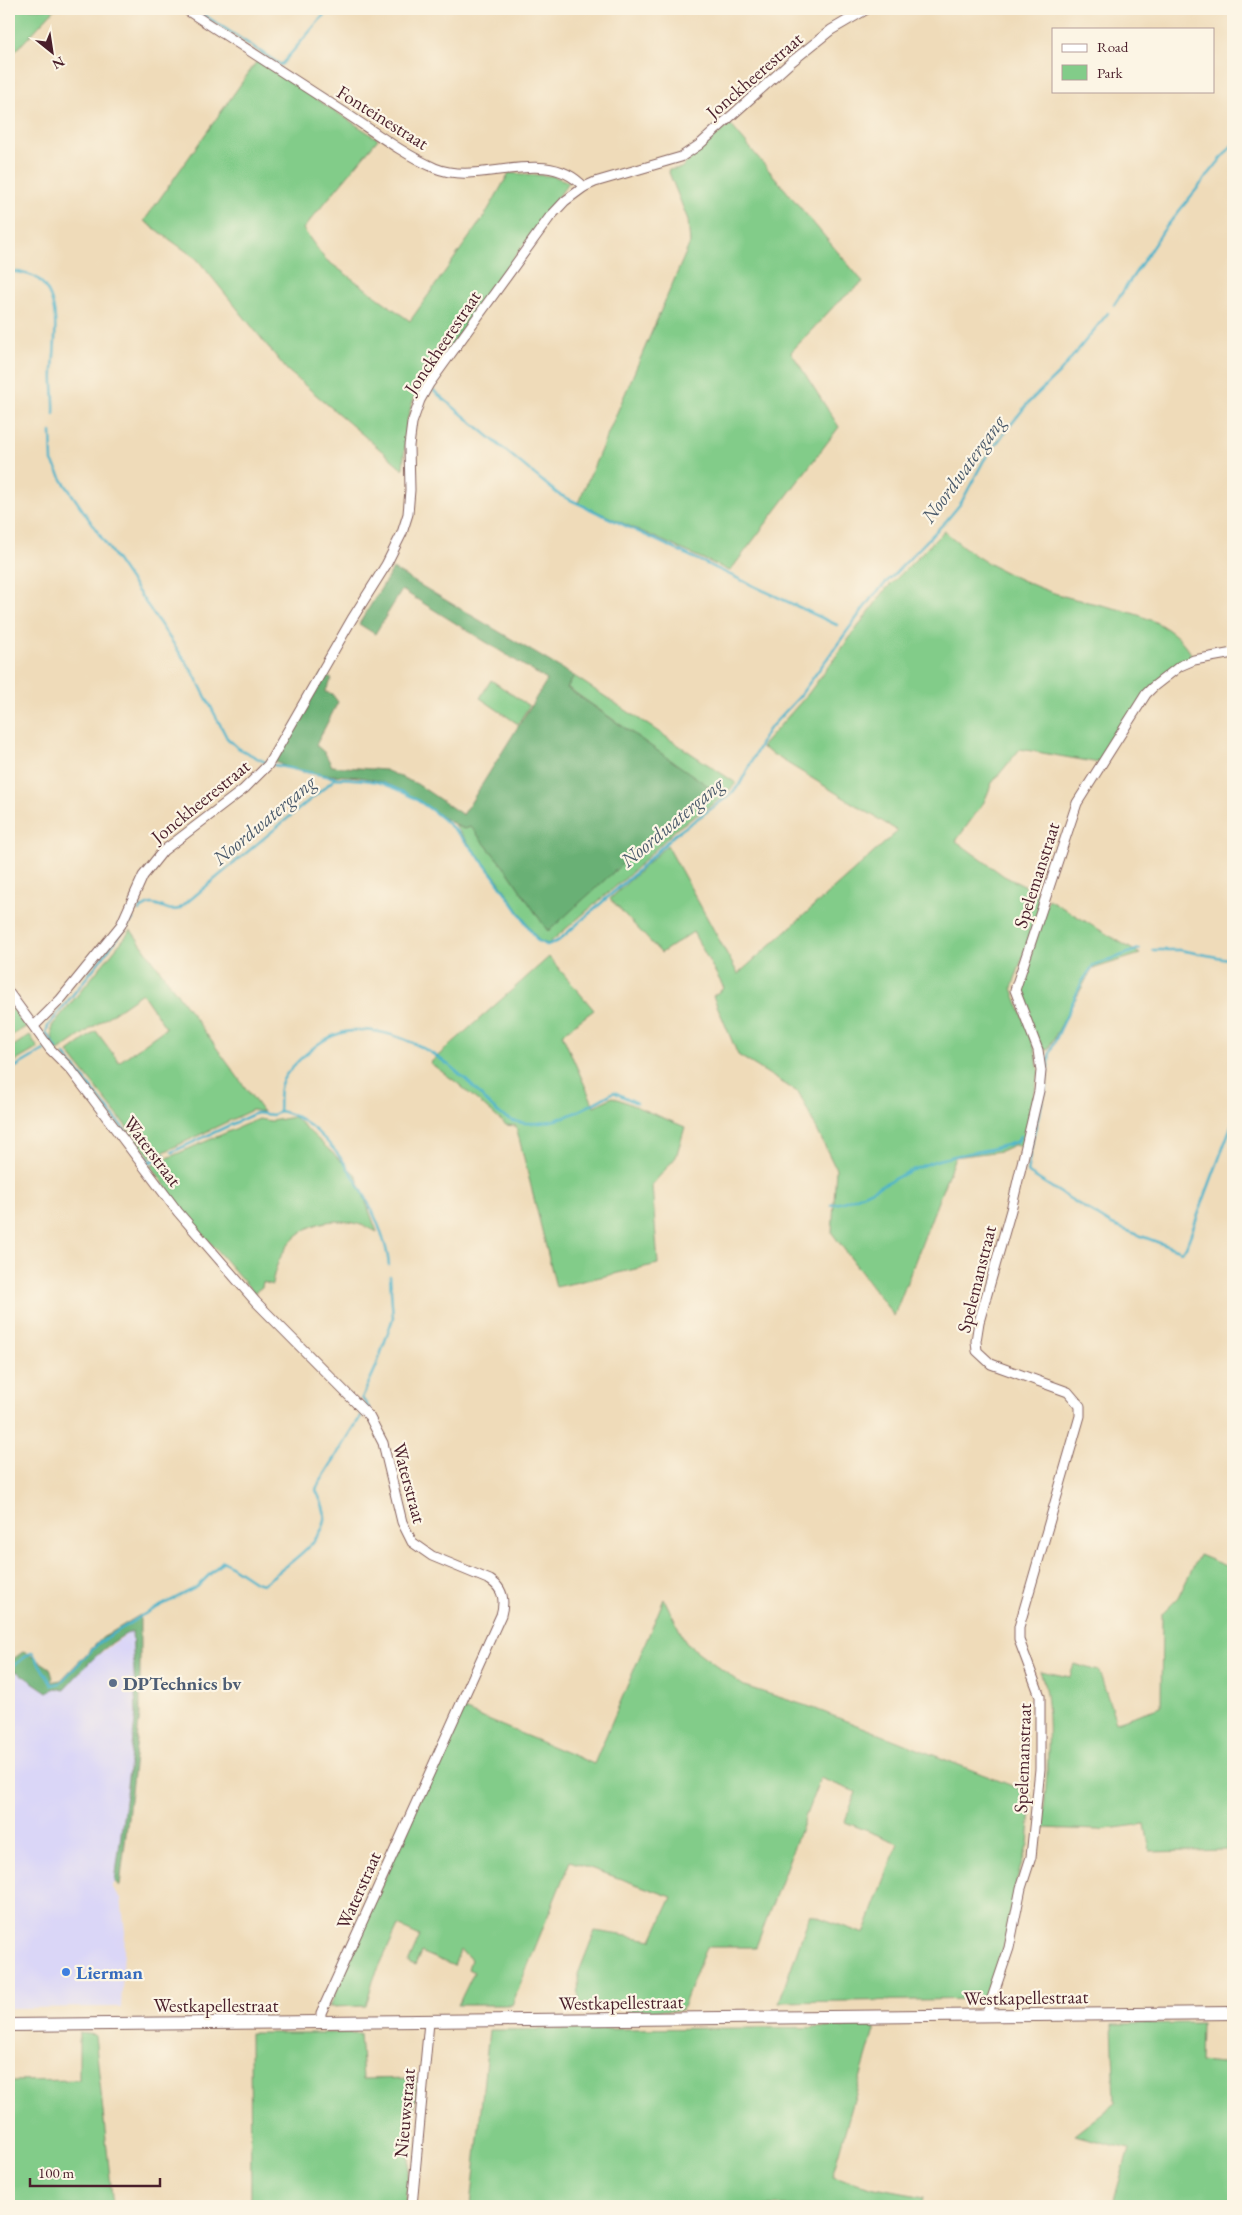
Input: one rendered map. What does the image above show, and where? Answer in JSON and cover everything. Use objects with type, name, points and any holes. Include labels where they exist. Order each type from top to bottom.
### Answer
[{"type":"street","name":"Fonteinestraat","points":[[185,9],[386,139],[435,168],[448,172],[525,167],[554,170],[568,174],[584,186]]},
{"type":"street","name":"Jonckheerestraat","points":[[34,1026],[60,1000],[121,925],[151,863],[163,851],[244,789],[271,760],[352,619],[386,566],[402,533],[408,514],[410,490],[409,446],[412,423],[420,400],[429,384],[549,218],[584,186],[681,157],[700,145],[790,63],[831,30],[867,9]]},
{"type":"street","name":"Spelemanstraat","points":[[986,2016],[1009,1948],[1021,1888],[1031,1858],[1039,1786],[1040,1696],[1022,1646],[1019,1627],[1080,1416],[1080,1406],[1068,1392],[991,1364],[977,1351],[976,1341],[979,1322],[1011,1210],[1039,1091],[1041,1071],[1038,1050],[1015,990],[1077,803],[1146,694],[1170,673],[1194,660],[1233,653]]},
{"type":"street","name":"Waterstraat","points":[[9,993],[50,1049],[70,1070],[178,1212],[256,1302],[369,1416],[383,1443],[402,1522],[412,1542],[432,1556],[490,1580],[498,1587],[503,1596],[501,1615],[321,2013],[321,2023]]},
{"type":"street","name":"Westkapellestraat","points":[[9,2025],[1233,2013]]},
{"type":"street","name":"Nieuwstraat","points":[[412,2206],[429,2022]]},
{"type":"shaded area","points":[[132,1630],[136,1713],[115,1882],[112,1887],[121,1898],[125,1932],[121,2007],[9,2008],[9,1678],[16,1671],[47,1692],[56,1688],[64,1690],[94,1658]]},
{"type":"green space","points":[[9,9],[55,9],[9,58]]},
{"type":"green space","points":[[257,61],[378,139],[303,229],[325,259],[410,321],[485,215],[509,173],[553,176],[569,182],[415,395],[407,420],[403,469],[287,370],[197,259],[144,221]]},
{"type":"green space","points":[[730,124],[863,282],[837,303],[791,352],[839,427],[730,571],[578,503],[690,243],[688,220],[668,170],[681,168]]},
{"type":"green space","points":[[944,531],[979,558],[1029,583],[1057,594],[1132,613],[1151,620],[1167,629],[1182,641],[1193,657],[1159,679],[1099,763],[1020,749],[992,783],[984,802],[956,841],[1004,876],[1044,896],[1012,988],[1035,1050],[1039,1072],[1023,1146],[1014,1145],[1001,1151],[955,1157],[894,1316],[832,1233],[836,1169],[799,1093],[738,1055],[713,996],[724,988],[693,932],[661,953],[610,899],[667,845],[738,974],[898,831],[761,747],[808,694],[886,589]]},
{"type":"green space","points":[[393,569],[574,676],[567,688],[714,790],[664,826],[551,929],[547,930],[508,872],[471,827],[464,829],[450,822],[403,791],[390,785],[359,777],[303,772],[274,760],[323,673],[332,679],[325,692],[332,694],[338,702],[316,745],[325,753],[332,766],[385,770],[417,784],[463,815],[547,680],[402,590],[375,634],[359,624]]},
{"type":"green space","points":[[574,676],[736,783],[723,797],[676,829],[628,876],[548,944],[539,941],[498,880],[454,825],[464,829],[471,827],[508,872],[548,931],[664,826],[713,790],[567,687]]},
{"type":"green space","points":[[491,680],[529,706],[518,724],[480,698]]},
{"type":"green space","points":[[1048,899],[1140,954],[1092,969],[1048,1049],[1040,1050],[1019,994]]},
{"type":"green space","points":[[131,930],[263,1112],[252,1110],[151,1158],[68,1052],[96,1031],[119,1062],[166,1028],[142,993],[57,1052],[52,1036],[52,1026]]},
{"type":"green space","points":[[549,957],[594,1010],[562,1034],[594,1106],[613,1097],[685,1127],[676,1157],[652,1185],[658,1264],[556,1287],[516,1126],[506,1125],[456,1082],[430,1063]]},
{"type":"green space","points":[[9,1004],[26,1027],[9,1037]]},
{"type":"green space","points":[[30,1035],[38,1048],[9,1065],[9,1049]]},
{"type":"green space","points":[[294,1117],[356,1175],[377,1232],[359,1224],[341,1221],[324,1222],[309,1228],[296,1237],[285,1250],[277,1266],[272,1285],[263,1282],[262,1287],[254,1293],[181,1209],[151,1165],[258,1119],[271,1121]]},
{"type":"green space","points":[[1199,1555],[1233,1569],[1233,1825],[1228,1828],[1227,1850],[1150,1852],[1145,1824],[1099,1830],[1042,1828],[1047,1771],[1048,1726],[1045,1686],[1040,1671],[1070,1677],[1074,1664],[1099,1671],[1116,1722],[1161,1707],[1162,1614],[1178,1598]]},
{"type":"green space","points":[[664,1599],[686,1643],[744,1686],[813,1708],[1028,1792],[1032,1796],[1028,1844],[1017,1879],[1004,1946],[984,1999],[779,2002],[810,1914],[864,1934],[898,1843],[845,1822],[856,1792],[820,1778],[756,1947],[706,1947],[682,2010],[626,2011],[626,2004],[579,2005],[578,1974],[595,1931],[652,1940],[672,1897],[570,1861],[512,2005],[458,2005],[474,1972],[468,1969],[471,1959],[460,1950],[454,1966],[421,1952],[415,1966],[408,1963],[420,1936],[398,1926],[373,1980],[366,2006],[329,2007],[459,1708],[594,1764]]},
{"type":"green space","points":[[140,1615],[140,1714],[120,1886],[115,1882],[136,1713],[132,1631],[104,1649],[64,1690],[56,1688],[47,1692],[16,1671],[9,1678],[9,1662],[24,1651],[50,1668],[53,1678],[50,1682],[61,1680],[102,1638]]},
{"type":"green space","points":[[1201,2023],[1200,2062],[1233,2065],[1233,2206],[1112,2206],[1129,2149],[1074,2135],[1115,2103],[1112,2024]]},
{"type":"green space","points":[[875,2027],[832,2176],[875,2188],[924,2197],[922,2206],[471,2206],[489,2030]]},
{"type":"green space","points":[[79,2033],[95,2035],[113,2206],[9,2206],[9,2081],[79,2080]]},
{"type":"green space","points":[[250,2033],[360,2033],[363,2079],[417,2078],[405,2206],[251,2206]]},
{"type":"waterway","points":[[195,9],[281,65],[329,9]]},
{"type":"waterway","name":"Noordwatergang","points":[[1114,305],[1163,231],[1233,144]]},
{"type":"waterway","points":[[9,271],[32,275],[46,288],[51,299],[55,323],[54,414]]},
{"type":"waterway","name":"Noordwatergang","points":[[139,911],[150,904],[173,910],[179,909],[336,778],[359,779],[381,783],[408,794],[431,810],[453,828],[490,871],[538,941],[547,945],[558,941],[633,875],[673,836],[730,795],[740,784],[767,731],[799,697],[872,597],[947,520],[961,503],[984,460],[1002,436],[1028,403],[1060,372],[1108,313]]},
{"type":"waterway","points":[[434,391],[558,494],[837,625]]},
{"type":"waterway","points":[[51,432],[52,461],[63,481],[194,674],[227,738],[238,748],[265,762]]},
{"type":"waterway","points":[[274,765],[336,778]]},
{"type":"waterway","name":"Noordwatergang","points":[[57,1049],[46,1033],[48,1026],[133,919]]},
{"type":"waterway","points":[[1139,949],[1093,966],[1082,982],[1050,1052],[1045,1092],[1033,1137],[1027,1172],[1112,1225],[1181,1251],[1186,1247],[1233,1121]]},
{"type":"waterway","points":[[1153,950],[1180,950],[1233,960]]},
{"type":"waterway","points":[[279,1111],[281,1084],[287,1073],[296,1063],[317,1045],[335,1035],[355,1031],[375,1031],[395,1036],[433,1054],[451,1067],[496,1111],[510,1120],[531,1123],[556,1120],[568,1116],[614,1092],[637,1103]]},
{"type":"waterway","points":[[9,1071],[44,1050]]},
{"type":"waterway","points":[[64,1054],[150,1162],[165,1155]]},
{"type":"waterway","points":[[172,1152],[256,1113],[273,1115],[279,1111],[298,1118],[317,1131],[335,1150],[366,1197],[385,1245],[389,1265]]},
{"type":"waterway","points":[[831,1205],[857,1197],[927,1164],[1007,1145],[1018,1141],[1020,1136]]},
{"type":"waterway","points":[[368,1410],[369,1408],[362,1398],[376,1367],[393,1318],[390,1276]]},
{"type":"waterway","points":[[9,1669],[32,1652],[52,1685],[60,1683],[99,1643],[141,1616],[197,1587],[223,1561],[255,1582],[263,1584],[309,1547],[322,1529],[325,1512],[316,1490],[317,1487],[361,1416]]},
{"type":"place","name":"DPTechnics bv","points":[[113,1683]]},
{"type":"place","name":"Lierman","points":[[66,1972]]}]
